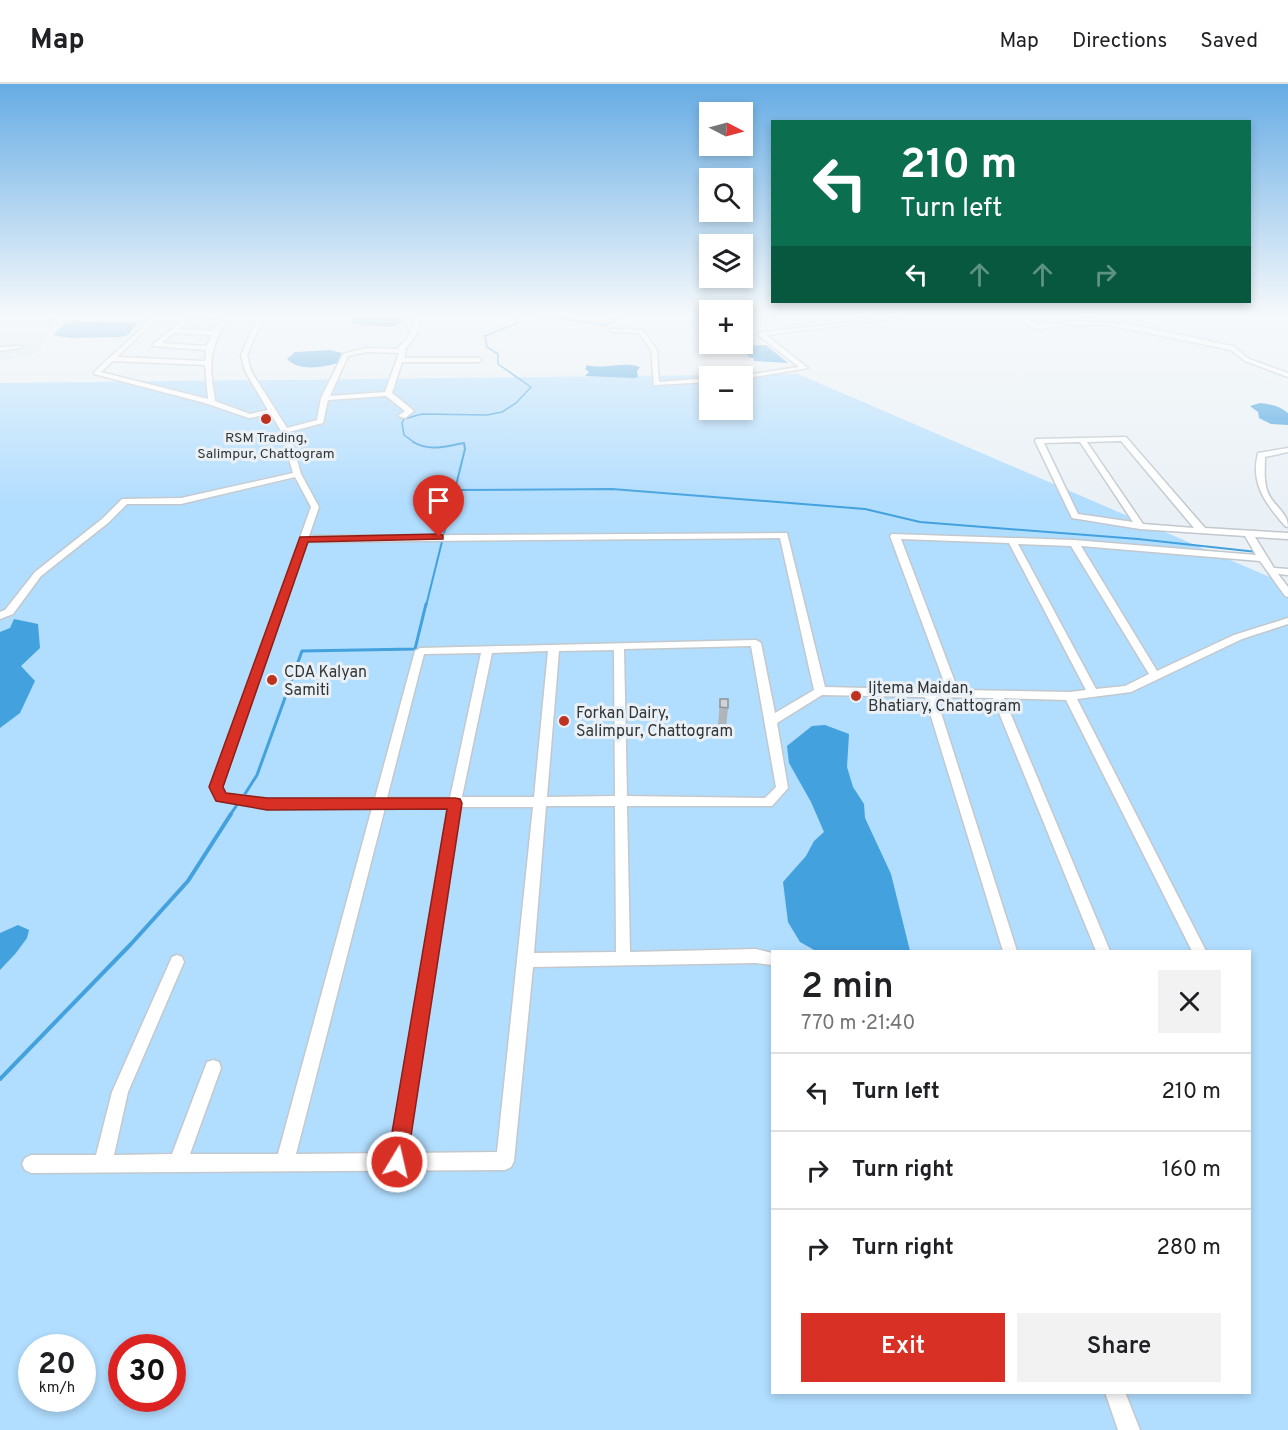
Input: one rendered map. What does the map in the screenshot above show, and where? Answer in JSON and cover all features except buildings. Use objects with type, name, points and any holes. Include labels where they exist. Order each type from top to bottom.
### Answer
[{"type":"street","points":[[119,379],[208,401],[249,416],[272,411]]},
{"type":"street","points":[[207,379],[212,400],[208,401]]},
{"type":"street","points":[[253,379],[285,430],[297,474],[315,507],[216,787],[221,797],[267,804],[381,804],[620,801],[768,803],[782,788],[756,643],[420,651],[381,804],[285,1161]]},
{"type":"street","points":[[285,430],[320,421],[334,379]]},
{"type":"street","points":[[388,394],[393,379]]},
{"type":"street","points":[[656,379],[656,384],[699,381]]},
{"type":"street","points":[[326,398],[388,394],[410,411],[402,416]]},
{"type":"street","points":[[1202,531],[1124,439],[1039,441],[1075,516],[1140,526],[1202,531],[1288,536]]},
{"type":"street","points":[[1082,440],[1140,526]]},
{"type":"street","points":[[1288,450],[1261,455],[1260,475],[1261,492],[1288,524]]},
{"type":"street","points":[[0,616],[9,612],[38,574],[105,521],[125,501],[181,501],[297,474]]},
{"type":"street","points":[[1248,534],[1288,594]]},
{"type":"street","points":[[304,539],[784,535],[820,691]]},
{"type":"street","points":[[954,694],[895,536],[1074,543],[1263,558]]},
{"type":"street","points":[[1013,542],[1093,693]]},
{"type":"street","points":[[1074,543],[1155,676]]},
{"type":"street","points":[[1271,571],[1288,573]]},
{"type":"street","points":[[771,722],[820,691],[1070,696],[1127,689],[1238,637],[1288,621]]},
{"type":"street","points":[[619,646],[623,958]]},
{"type":"street","points":[[31,1164],[505,1161],[554,648]]},
{"type":"street","points":[[397,1162],[455,803],[487,650]]},
{"type":"street","points":[[929,693],[1010,950]]},
{"type":"street","points":[[997,694],[1103,950]]},
{"type":"street","points":[[1070,696],[1198,950]]},
{"type":"street","points":[[526,960],[756,956],[771,959]]},
{"type":"street","points":[[103,1163],[120,1092],[177,962]]},
{"type":"street","points":[[178,1162],[213,1068]]},
{"type":"street","points":[[1116,1394],[1129,1430]]},
{"type":"shaded area","points":[[371,379],[699,379],[699,420],[753,420],[753,379],[809,379],[1288,585],[1288,1430],[0,1430],[0,383]]},
{"type":"water","points":[[1260,403],[1275,406],[1288,413],[1288,425],[1271,424],[1259,418],[1258,412],[1250,406]]},
{"type":"water","points":[[14,619],[38,624],[40,648],[21,666],[35,681],[20,713],[0,728],[0,632],[10,628]]},
{"type":"water","points":[[825,725],[849,734],[847,767],[853,787],[864,804],[865,818],[891,874],[910,950],[814,950],[800,942],[788,922],[783,882],[806,856],[814,841],[824,832],[811,802],[789,763],[787,746],[812,726]]},
{"type":"water","points":[[18,925],[29,930],[27,938],[0,970],[0,933]]},
{"type":"waterway","points":[[415,443],[404,435],[402,423],[404,419],[422,414],[487,415],[502,412],[516,403],[531,387],[519,379]]},
{"type":"waterway","points":[[415,443],[432,448],[464,443],[465,449],[426,606]]},
{"type":"waterway","points":[[455,490],[612,489],[865,509],[920,522],[1138,539],[1257,552]]},
{"type":"waterway","points":[[243,797],[257,775],[302,651],[415,649],[426,604]]},
{"type":"waterway","points":[[230,815],[239,802]]},
{"type":"waterway","points":[[0,1079],[131,944],[188,881],[231,814]]},
{"type":"place","name":"RSM Trading, Salimpur, Chattogram","points":[[266,419]]},
{"type":"place","name":"CDA Kalyan Samiti","points":[[272,680]]},
{"type":"place","name":"Ijtema Maidan, Bhatiary, Chattogram","points":[[856,696]]},
{"type":"place","name":"Forkan Dairy, Salimpur, Chattogram","points":[[564,721]]},
{"type":"route","points":[[397,1162],[455,803],[267,804],[221,797],[216,787],[304,539],[439,537]]}]
